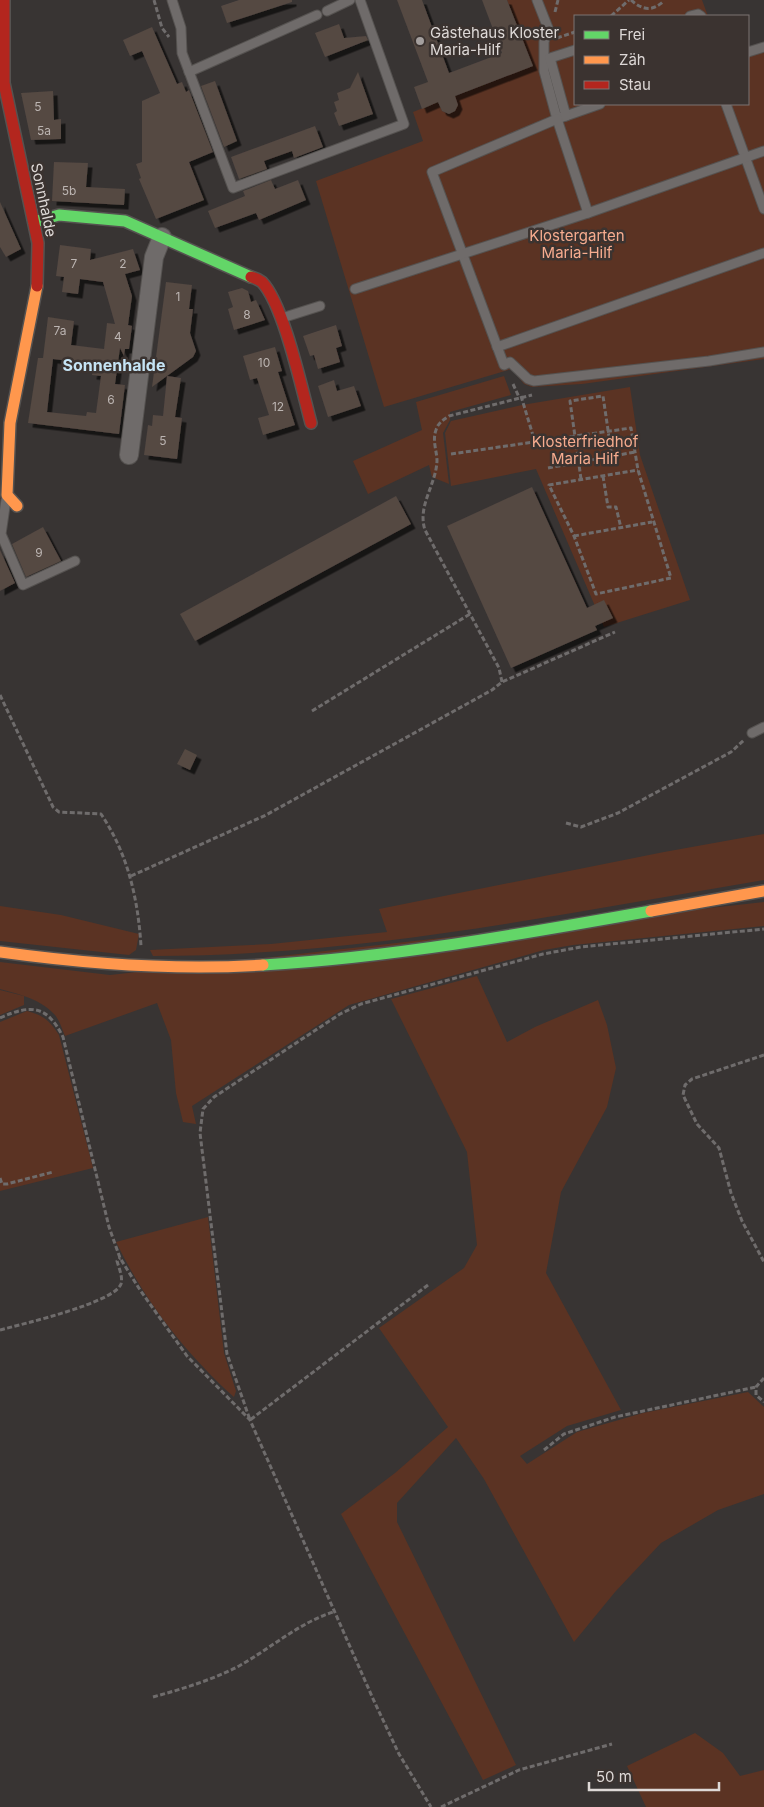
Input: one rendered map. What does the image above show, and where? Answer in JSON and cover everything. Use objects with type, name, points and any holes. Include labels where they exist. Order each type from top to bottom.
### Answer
[{"type":"street","name":"Sonnhalde","points":[[4,0],[4,83],[38,243],[38,282],[10,423],[7,495]]},
{"type":"street","points":[[34,222],[59,215],[98,217],[125,221],[261,281],[270,293],[280,319],[312,423]]},
{"type":"street","points":[[129,455],[154,256],[162,237]]},
{"type":"street","points":[[7,495],[17,506]]},
{"type":"street","points":[[0,952],[62,961],[142,966],[238,967],[316,961],[495,937],[764,891]]},
{"type":"lane","points":[[172,0],[181,28],[182,53],[233,188],[404,124],[360,0]]},
{"type":"lane","points":[[327,11],[350,0]]},
{"type":"lane","points":[[537,0],[548,28],[544,42],[544,71],[562,118]]},
{"type":"lane","points":[[189,72],[317,16]]},
{"type":"lane","points":[[749,52],[764,47]]},
{"type":"lane","points":[[574,50],[550,58],[562,118],[588,213]]},
{"type":"lane","points":[[597,105],[432,172],[506,368],[510,362],[528,379],[534,381],[764,352]]},
{"type":"lane","points":[[726,105],[764,209]]},
{"type":"lane","points":[[355,290],[588,213],[764,151]]},
{"type":"lane","points":[[497,347],[764,252]]},
{"type":"lane","points":[[280,319],[320,306]]},
{"type":"lane","name":"Sonnhalde","points":[[7,495],[1,534],[23,584],[75,562]]},
{"type":"lane","points":[[752,733],[764,727]]},
{"type":"path","points":[[154,0],[162,28],[182,53]]},
{"type":"path","points":[[612,15],[630,0],[640,8],[648,10],[658,8],[664,0]]},
{"type":"path","points":[[502,682],[499,668],[423,524],[424,507],[437,460],[434,439],[436,429],[440,423],[449,416],[521,396],[540,394]]},
{"type":"path","points":[[521,396],[535,442]]},
{"type":"path","points":[[581,480],[570,401],[603,396],[612,457]]},
{"type":"path","points":[[451,454],[631,428],[638,470],[670,578],[596,594],[574,536],[549,485],[638,470]]},
{"type":"path","points":[[548,468],[635,452]]},
{"type":"path","points":[[603,476],[608,507],[616,507],[621,528]]},
{"type":"path","points":[[574,536],[652,522]]},
{"type":"path","points":[[312,711],[470,614]]},
{"type":"path","points":[[131,876],[266,814],[492,690],[502,682],[615,632]]},
{"type":"path","points":[[0,695],[53,807],[59,812],[101,814],[110,828],[131,876],[139,915],[142,966]]},
{"type":"path","points":[[566,824],[581,827],[618,813],[731,752],[752,733]]},
{"type":"path","points":[[431,1807],[400,1754],[333,1612],[250,1420],[227,1354],[200,1133],[203,1109],[214,1097],[340,1014],[361,1004],[543,954],[581,947],[764,929]]},
{"type":"path","points":[[0,1018],[28,1008],[44,1013],[57,1025],[63,1037],[109,1227],[120,1258],[140,1290],[187,1356],[250,1420]]},
{"type":"path","points":[[764,1055],[692,1079],[685,1085],[683,1095],[697,1124],[720,1148],[736,1207],[764,1262]]},
{"type":"path","points":[[0,1178],[2,1184],[7,1184],[53,1172]]},
{"type":"path","points":[[0,1330],[81,1307],[108,1296],[121,1283],[117,1261],[120,1258]]},
{"type":"path","points":[[250,1420],[428,1285]]},
{"type":"path","points":[[544,1450],[564,1434],[615,1417],[756,1387],[764,1378]]},
{"type":"path","points":[[756,1387],[756,1395],[764,1402]]},
{"type":"path","points":[[152,1697],[181,1690],[239,1666],[314,1618],[333,1612]]},
{"type":"path","points":[[441,1807],[520,1770],[612,1744]]},
{"type":"green space","name":"Klostergarten Maria-Hilf","points":[[507,0],[702,0],[708,15],[574,15],[574,105],[749,105],[749,50],[764,44],[764,359],[582,384],[532,387],[524,384],[512,369],[384,407],[316,181],[423,141],[413,112],[438,102],[442,111],[449,114],[455,111],[455,96],[532,66]]},
{"type":"green space","points":[[504,376],[511,395],[450,412],[450,420],[443,433],[449,484],[432,477],[429,465],[368,494],[353,461],[422,430],[416,402]]},
{"type":"green space","name":"Klosterfriedhof Maria Hilf","points":[[630,387],[640,455],[690,600],[604,627],[536,469],[451,486],[445,433],[451,421],[522,405]]},
{"type":"green space","points":[[764,834],[764,880],[536,919],[384,941],[230,954],[153,956],[150,950],[271,944],[387,932],[379,909]]},
{"type":"green space","points":[[764,902],[764,926],[573,945],[544,950],[349,1005],[192,1106],[196,1124],[183,1122],[176,1093],[171,1040],[157,1003],[65,1036],[54,1014],[42,1004],[0,989],[0,962],[110,975]]},
{"type":"green space","points":[[0,906],[61,915],[139,934],[136,950],[129,955],[0,941]]},
{"type":"green space","points":[[477,976],[507,1042],[535,1027],[598,1000],[607,1025],[616,1068],[607,1107],[561,1192],[546,1273],[621,1410],[567,1426],[520,1456],[527,1464],[577,1432],[643,1413],[748,1392],[764,1407],[764,1494],[718,1510],[661,1543],[615,1592],[574,1642],[484,1479],[456,1438],[397,1503],[397,1522],[516,1765],[483,1780],[341,1514],[395,1473],[448,1427],[379,1328],[464,1268],[477,1245],[467,1152],[391,999]]},
{"type":"green space","points":[[0,990],[24,996],[24,1005],[0,1015]]},
{"type":"green space","points":[[27,1011],[46,1019],[59,1035],[93,1168],[0,1191],[0,1022]]},
{"type":"green space","points":[[208,1217],[224,1353],[236,1391],[234,1397],[199,1363],[168,1325],[140,1285],[116,1242]]},
{"type":"green space","points":[[695,1733],[723,1753],[740,1776],[764,1770],[764,1807],[646,1807],[627,1766]]},
{"type":"building","points":[[239,0],[292,0],[292,2],[227,23],[221,6]]},
{"type":"building","points":[[397,0],[422,0],[449,73],[502,53],[482,0],[507,0],[533,66],[455,96],[458,105],[455,111],[449,114],[442,111],[438,102],[422,109],[414,87],[428,82]]},
{"type":"building","points":[[339,24],[344,38],[366,36],[368,40],[325,57],[315,33]]},
{"type":"building","points":[[152,27],[177,84],[182,82],[186,92],[189,90],[213,152],[189,162],[204,200],[156,219],[139,179],[141,178],[136,164],[142,162],[142,101],[160,93],[142,51],[130,56],[123,40]]},
{"type":"building","points":[[358,72],[373,114],[339,126],[334,113],[337,111],[334,102],[339,100],[337,93],[350,88]]},
{"type":"building","points":[[215,81],[237,141],[224,147],[201,86]]},
{"type":"building","points":[[53,91],[54,120],[61,119],[61,139],[31,140],[21,93]]},
{"type":"building","points":[[315,126],[323,147],[294,158],[292,151],[264,161],[267,169],[239,179],[231,157]]},
{"type":"building","points":[[54,162],[88,163],[86,187],[125,189],[124,205],[52,201]]},
{"type":"building","points":[[271,180],[275,189],[298,180],[306,200],[259,220],[256,213],[215,228],[208,211],[245,196],[243,191]]},
{"type":"building","points":[[0,202],[21,249],[6,257],[0,247]]},
{"type":"building","points":[[60,245],[91,249],[90,260],[133,249],[140,270],[125,274],[132,296],[128,325],[132,326],[129,349],[125,349],[124,356],[120,348],[115,384],[125,385],[119,434],[28,423],[38,358],[43,358],[48,317],[74,321],[71,345],[104,349],[107,323],[115,324],[103,282],[80,279],[78,294],[62,292],[64,277],[56,276]],"holes":[[[53,359],[94,364],[92,375],[101,376],[96,413],[87,412],[86,416],[47,412]]]},
{"type":"building","points":[[166,282],[192,285],[189,309],[193,309],[190,333],[196,351],[193,357],[152,387]]},
{"type":"building","points":[[242,288],[248,291],[251,302],[256,300],[265,320],[234,330],[228,309],[233,307],[228,292]]},
{"type":"building","points":[[336,325],[342,346],[336,348],[340,362],[318,369],[314,355],[310,356],[303,336]]},
{"type":"building","points":[[275,347],[282,371],[278,372],[295,425],[263,435],[258,418],[269,415],[257,378],[250,380],[243,356]]},
{"type":"building","points":[[167,376],[181,378],[175,417],[182,418],[177,459],[144,455],[148,425],[152,426],[153,415],[163,416]]},
{"type":"building","points":[[334,380],[337,391],[354,386],[361,406],[328,417],[318,386]]},
{"type":"building","points":[[532,487],[587,608],[604,600],[613,618],[595,626],[597,630],[511,668],[447,526]]},
{"type":"building","points":[[396,496],[411,524],[195,641],[180,614]]},
{"type":"building","points":[[43,527],[61,561],[26,577],[12,544]]},
{"type":"building","points":[[0,550],[15,583],[0,591]]},
{"type":"building","points":[[185,749],[197,755],[190,770],[177,764]]},
{"type":"traffic: fast","points":[[34,222],[59,215],[125,221],[251,277]]},
{"type":"traffic: fast","points":[[263,965],[409,950],[506,936],[651,911]]},
{"type":"traffic: slow","points":[[17,506],[7,495],[10,423],[37,286]]},
{"type":"traffic: slow","points":[[651,911],[764,891]]},
{"type":"traffic: slow","points":[[0,952],[65,960],[164,967],[263,965]]},
{"type":"traffic: jam","points":[[4,0],[4,83],[38,243],[37,286]]},
{"type":"traffic: jam","points":[[251,277],[262,282],[278,309],[311,423]]},
{"type":"place","name":"Gästehaus Kloster Maria-Hilf","points":[[420,41]]},
{"type":"district","name":"Sonnenhalde","points":[[114,365]]}]
